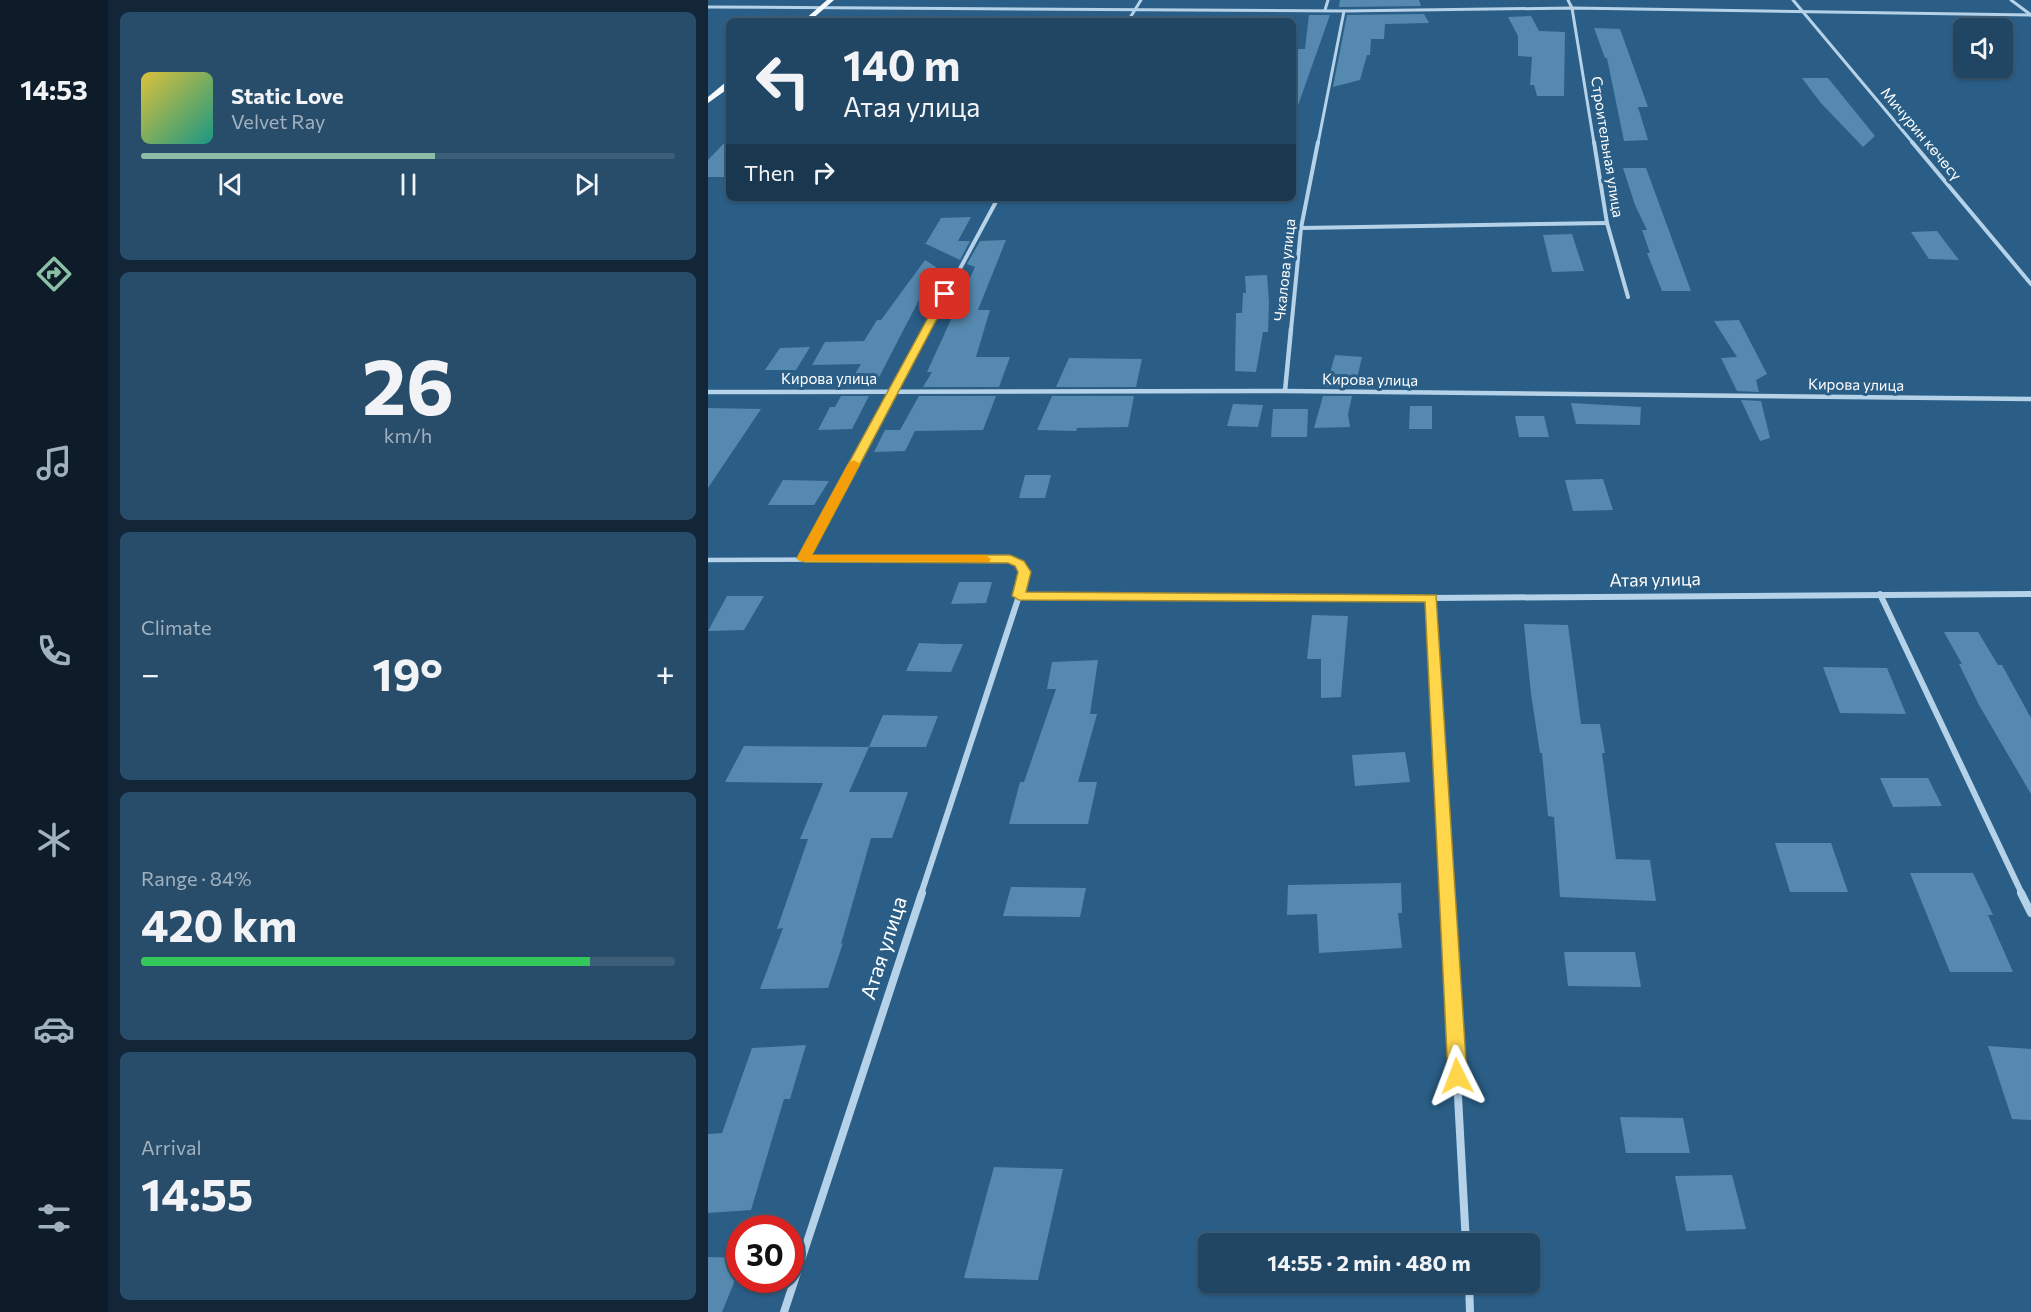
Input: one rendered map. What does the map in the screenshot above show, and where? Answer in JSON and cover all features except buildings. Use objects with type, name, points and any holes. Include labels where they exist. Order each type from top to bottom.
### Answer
[{"type":"main road","points":[[809,18],[831,0]]},
{"type":"main road","points":[[708,101],[726,86]]},
{"type":"street","points":[[1130,18],[1141,0]]},
{"type":"street","points":[[1325,10],[1328,0]]},
{"type":"street","name":"Строительная улица","points":[[1568,0],[1572,8],[1607,223],[1628,297]]},
{"type":"street","name":"Мичурин көчөсү","points":[[1793,0],[2031,284]]},
{"type":"street","points":[[2011,0],[2031,15]]},
{"type":"street","points":[[708,7],[1344,11],[1572,8],[2031,15]]},
{"type":"street","name":"Чкалова улица","points":[[1285,391],[1300,228],[1344,11]]},
{"type":"street","points":[[804,558],[996,201]]},
{"type":"street","points":[[1300,228],[1607,223]]},
{"type":"street","name":"Кирова улица","points":[[708,392],[1285,391],[2031,399]]},
{"type":"street","name":"Атая улица","points":[[708,560],[1010,559],[1020,564],[1024,572],[1019,596],[784,1312]]},
{"type":"street","points":[[1880,594],[2031,913]]},
{"type":"street","name":"Атая улица","points":[[1019,596],[1431,598],[2031,594]]},
{"type":"street","points":[[1431,598],[1465,1233]]},
{"type":"street","points":[[1469,1293],[1470,1312]]},
{"type":"slow traffic","points":[[854,464],[804,558],[985,559]]},
{"type":"route","points":[[945,294],[804,558],[1010,559],[1020,564],[1024,572],[1019,596],[1431,598],[1457,1076]]}]
